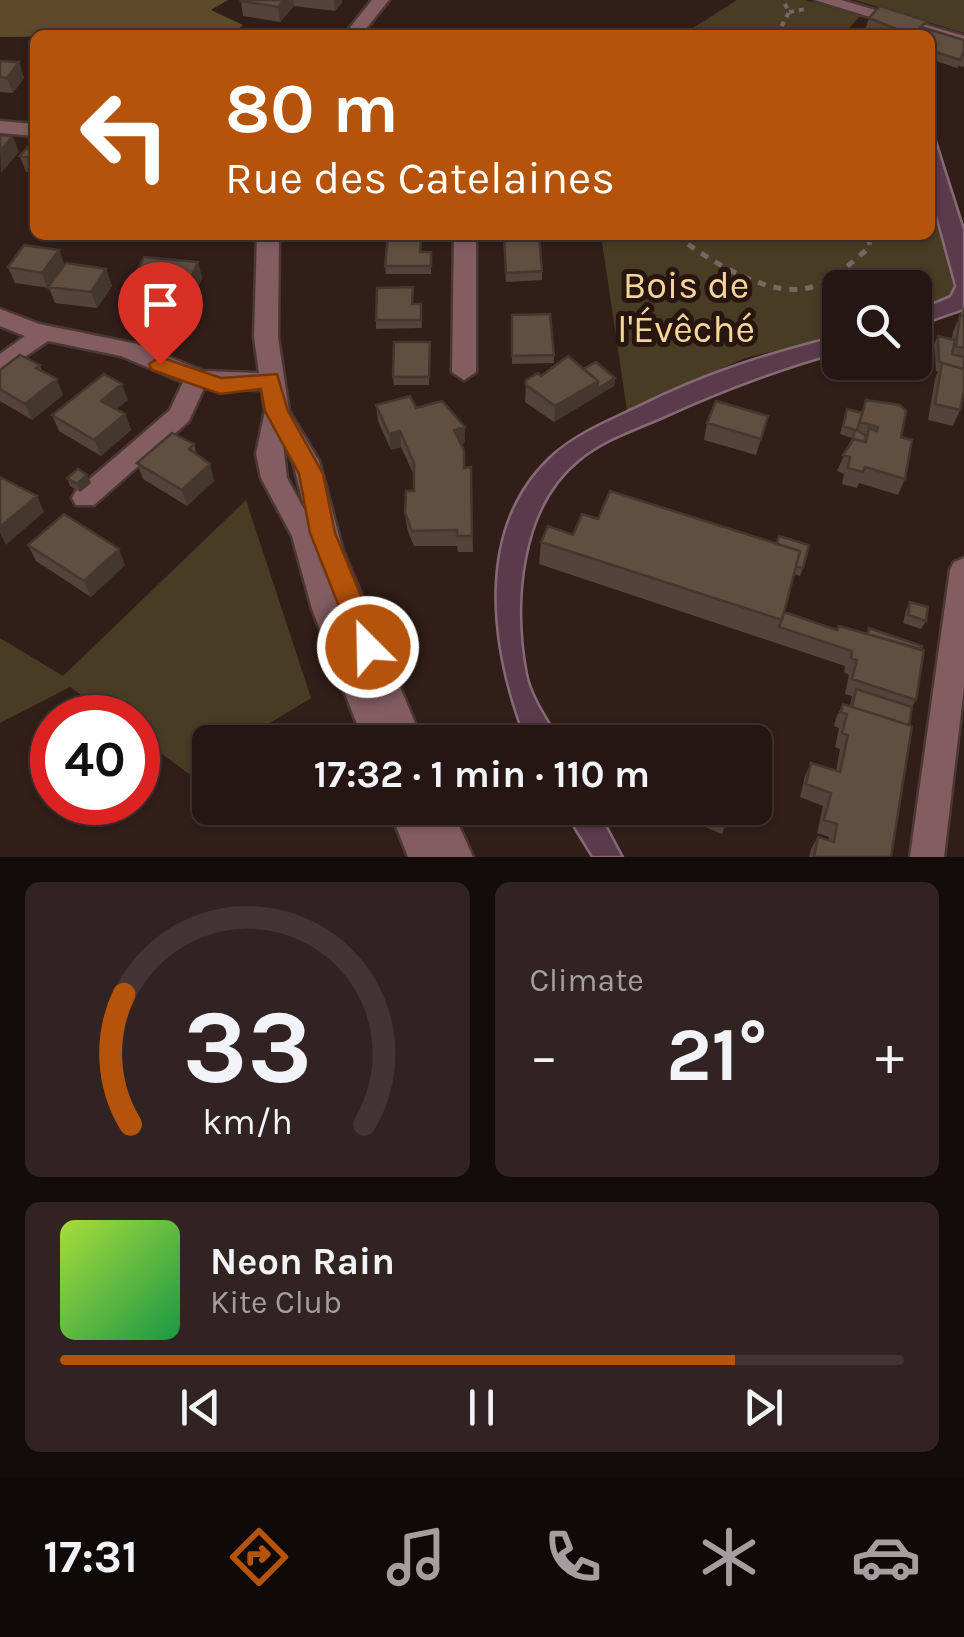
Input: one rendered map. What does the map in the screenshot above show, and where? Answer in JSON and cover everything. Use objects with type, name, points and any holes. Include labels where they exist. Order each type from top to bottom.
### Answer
[{"type":"street","points":[[356,30],[380,0]]},
{"type":"street","points":[[823,0],[926,30]]},
{"type":"street","points":[[935,33],[964,41]]},
{"type":"street","points":[[0,127],[30,130]]},
{"type":"street","points":[[268,240],[264,292],[276,411],[311,474],[328,550],[401,725]]},
{"type":"street","points":[[464,372],[465,240]]},
{"type":"street","points":[[0,317],[41,336],[112,344],[220,386],[270,380]]},
{"type":"street","points":[[0,366],[41,336]]},
{"type":"street","points":[[85,498],[180,414],[196,379]]},
{"type":"street","points":[[276,411],[269,454],[274,478],[304,536],[326,610],[372,725]]},
{"type":"street","points":[[927,857],[964,570]]},
{"type":"street","points":[[411,825],[425,857]]},
{"type":"street","points":[[443,825],[456,857]]},
{"type":"path","points":[[780,30],[790,12],[783,0]]},
{"type":"path","points":[[682,240],[710,260],[795,290],[830,280],[870,247],[869,240]]},
{"type":"green space","points":[[737,0],[805,0],[860,16],[847,30],[690,30]]},
{"type":"green space","points":[[855,0],[964,0],[964,33]]},
{"type":"green space","name":"Bois de l'Évêché","points":[[935,212],[955,286],[950,296],[932,304],[932,270],[822,270],[822,339],[745,358],[627,411],[602,240],[935,240]]},
{"type":"green space","points":[[246,500],[311,698],[267,725],[192,725],[189,774],[160,752],[160,695],[81,695],[70,687],[54,695],[30,695],[30,708],[0,723],[0,638],[63,676]]},
{"type":"shaded area","points":[[0,0],[228,0],[211,10],[243,25],[237,30],[30,30],[30,37],[0,37]]},
{"type":"shaded area","points":[[935,138],[964,229],[964,310],[932,321],[932,304],[950,296],[955,286],[935,212]]},
{"type":"shaded area","points":[[822,340],[822,358],[749,382],[618,437],[588,454],[559,481],[533,531],[522,588],[527,674],[551,725],[520,725],[504,670],[496,592],[499,555],[509,518],[526,485],[552,455],[582,434],[663,394],[762,356]]},
{"type":"shaded area","points":[[572,825],[606,825],[623,857],[592,857]]},
{"type":"building","points":[[242,0],[284,0],[278,7]]},
{"type":"building","points":[[880,6],[927,21],[918,30],[899,30],[869,18]]},
{"type":"building","points":[[935,31],[964,40],[960,60],[935,52]]},
{"type":"building","points":[[0,61],[19,62],[7,78],[0,77]]},
{"type":"building","points":[[0,135],[13,136],[0,151]]},
{"type":"building","points":[[30,144],[30,157],[20,156]]},
{"type":"building","points":[[388,240],[421,240],[420,252],[431,252],[431,266],[385,266]]},
{"type":"building","points":[[504,240],[539,240],[542,271],[506,273]]},
{"type":"building","points":[[24,245],[59,250],[42,273],[8,267]]},
{"type":"building","points":[[144,257],[198,262],[186,289],[166,287],[168,282],[133,279]]},
{"type":"building","points":[[66,263],[106,269],[91,292],[48,287]]},
{"type":"building","points":[[413,287],[412,304],[421,304],[421,320],[376,320],[377,288]]},
{"type":"building","points":[[550,314],[554,355],[512,356],[512,315]]},
{"type":"building","points":[[960,315],[964,316],[964,348],[956,346]]},
{"type":"building","points":[[938,336],[955,340],[952,354],[964,357],[964,369],[939,362]]},
{"type":"building","points":[[394,342],[430,342],[429,377],[393,377]]},
{"type":"building","points":[[20,355],[57,379],[25,404],[0,389],[0,370]]},
{"type":"building","points":[[568,356],[598,381],[555,406],[526,385],[526,380],[538,373],[541,376]]},
{"type":"building","points":[[596,362],[615,378],[597,389],[598,381],[583,369]]},
{"type":"building","points":[[942,363],[964,369],[960,410],[935,404]]},
{"type":"building","points":[[104,374],[122,384],[101,401],[125,414],[94,440],[52,415]]},
{"type":"building","points":[[410,396],[416,408],[442,401],[465,427],[454,430],[464,450],[464,468],[471,467],[472,536],[457,536],[457,530],[412,531],[405,513],[406,491],[414,491],[414,463],[400,431],[389,434],[376,405]]},
{"type":"building","points":[[866,400],[900,405],[906,411],[901,437],[912,440],[905,479],[865,467],[863,472],[848,468],[850,457],[843,455],[854,439],[866,442],[869,428],[877,431],[878,427],[860,422]]},
{"type":"building","points":[[716,401],[768,416],[761,439],[707,423]]},
{"type":"building","points":[[847,409],[862,413],[857,430],[866,436],[864,442],[852,441],[855,430],[843,426]]},
{"type":"building","points":[[172,433],[194,444],[189,449],[210,464],[182,490],[137,463]]},
{"type":"building","points":[[78,469],[87,475],[77,484],[67,478]]},
{"type":"building","points":[[0,477],[37,496],[0,527]]},
{"type":"building","points":[[610,491],[800,551],[782,620],[541,542],[548,526],[573,535],[582,514],[598,519]]},
{"type":"building","points":[[64,514],[119,549],[84,581],[28,545]]},
{"type":"building","points":[[779,536],[809,545],[803,568],[796,566],[800,551],[777,544]]},
{"type":"building","points":[[910,602],[928,607],[926,621],[908,615]]},
{"type":"building","points":[[784,612],[837,630],[839,626],[924,650],[916,700],[852,679],[857,660],[851,658],[852,651],[779,627]]},
{"type":"building","points":[[869,628],[922,646],[921,650],[868,634]]},
{"type":"building","points":[[856,689],[912,707],[909,725],[852,707]]},
{"type":"building","points":[[843,704],[912,726],[891,857],[814,857],[818,837],[834,842],[837,824],[824,820],[831,793],[806,784],[811,763],[840,772],[848,735],[842,733],[847,714],[841,712]]},
{"type":"route","points":[[160,364],[220,386],[270,380],[276,411],[311,474],[322,533],[368,647]]}]
